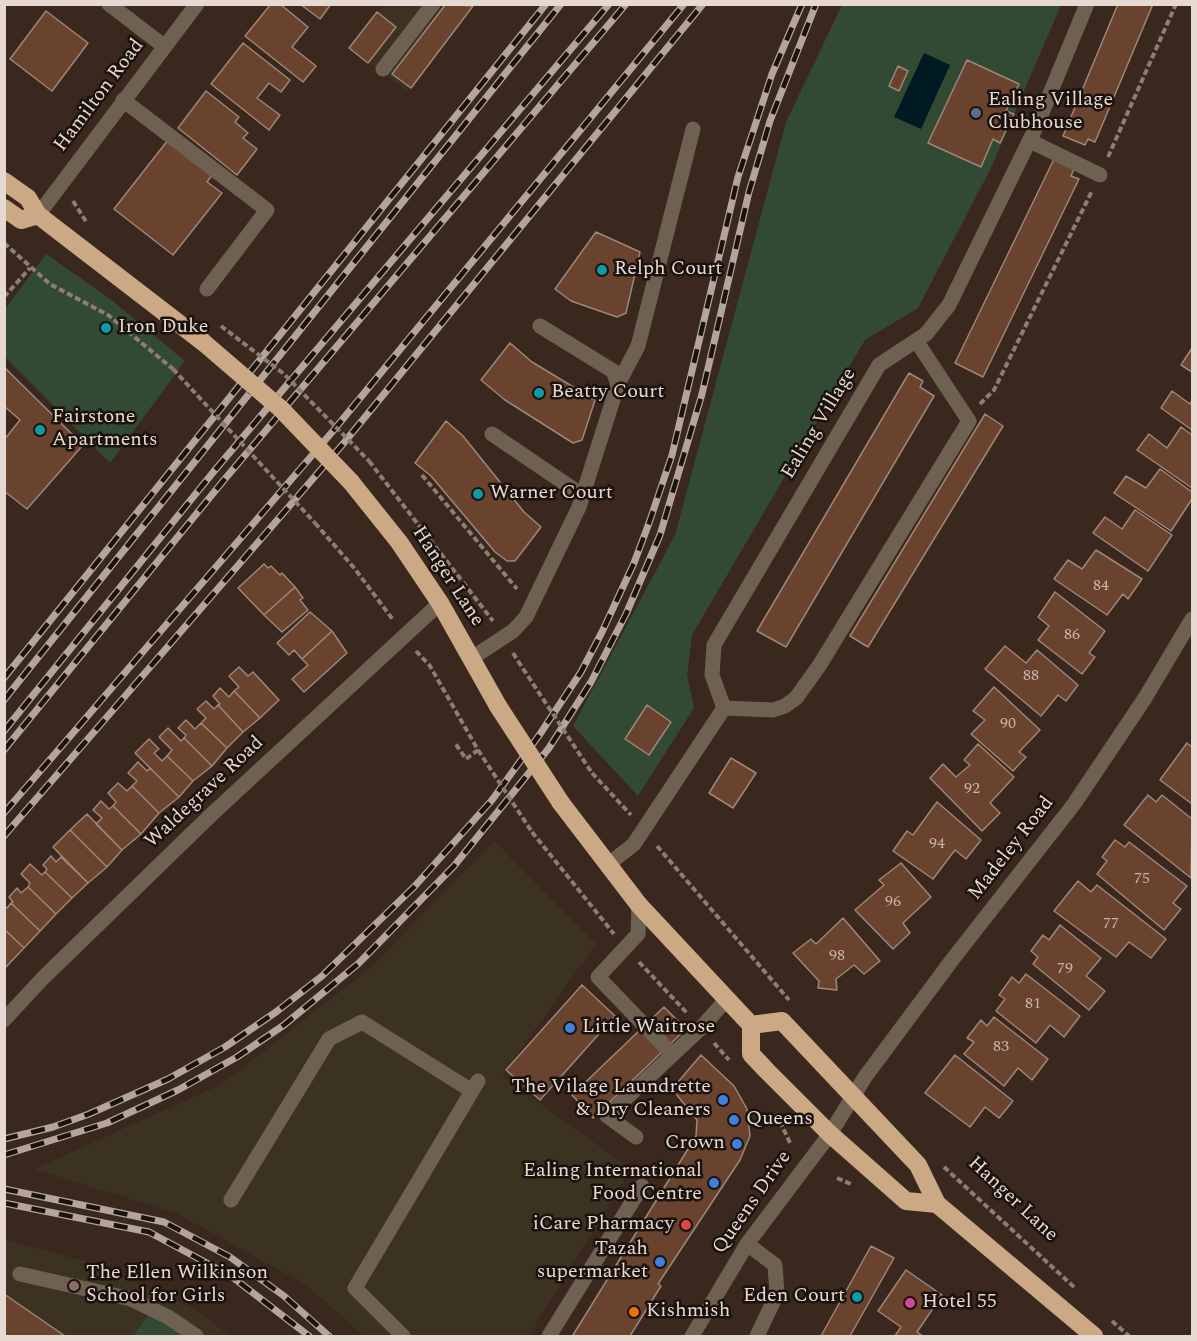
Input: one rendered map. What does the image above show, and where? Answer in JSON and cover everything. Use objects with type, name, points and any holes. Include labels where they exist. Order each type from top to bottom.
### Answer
[{"type":"highway","name":"Hanger Lane","points":[[4,181],[28,198],[38,215],[203,342],[281,409],[351,482],[399,542],[440,603],[498,706],[561,803],[639,904],[751,1025]]},
{"type":"highway","points":[[4,208],[21,220],[38,215]]},
{"type":"highway","points":[[937,1204],[906,1201],[830,1134],[751,1054],[751,1025],[782,1021],[918,1165],[937,1204],[1094,1336]]},
{"type":"street","points":[[109,4],[165,47]]},
{"type":"street","name":"Hamilton Road","points":[[38,215],[197,4]]},
{"type":"street","points":[[383,69],[433,4]]},
{"type":"street","name":"Ealing Village","points":[[724,708],[712,675],[714,645],[879,365],[888,357],[917,342],[933,328],[949,305],[1030,141],[1087,4]]},
{"type":"street","points":[[123,100],[267,210],[207,289]]},
{"type":"street","points":[[472,658],[513,631],[531,605],[582,495],[616,378],[638,346],[693,129]]},
{"type":"street","points":[[1030,141],[1100,175]]},
{"type":"street","points":[[540,326],[616,378]]},
{"type":"street","points":[[609,864],[634,844],[724,708],[773,710],[785,706],[796,698],[819,666],[969,421],[917,342]]},
{"type":"street","points":[[492,434],[582,495]]},
{"type":"street","name":"Waldegrave Road","points":[[4,1020],[43,978],[212,814],[440,603]]},
{"type":"street","name":"Madeley Road","points":[[853,1097],[952,960],[1074,804],[1145,698],[1192,619]]},
{"type":"street","points":[[639,904],[638,934],[598,977],[672,1054]]},
{"type":"street","points":[[636,1137],[607,1116],[701,1028],[726,1000]]},
{"type":"street","points":[[231,1200],[329,1039],[362,1022],[475,1086],[355,1288],[403,1336]]},
{"type":"street","name":"Queens Drive","points":[[692,1336],[747,1244],[830,1134],[853,1097]]},
{"type":"street","points":[[549,1336],[642,1186]]},
{"type":"street","points":[[747,1244],[774,1265],[776,1275],[777,1293],[757,1336]]},
{"type":"street","points":[[20,1275],[131,1299],[168,1317],[196,1336]]},
{"type":"path","points":[[966,417],[994,390],[1100,175],[1176,4]]},
{"type":"path","points":[[71,198],[86,222]]},
{"type":"path","points":[[4,243],[50,284],[108,315],[172,369],[315,523],[355,569],[396,624]]},
{"type":"path","points":[[4,297],[30,268]]},
{"type":"path","name":"Hanger Lane","points":[[218,323],[284,374],[369,461],[487,613]]},
{"type":"path","points":[[422,475],[531,605]]},
{"type":"path","points":[[421,657],[430,666],[478,750],[532,832],[625,947]]},
{"type":"path","points":[[518,661],[592,773],[632,817]]},
{"type":"path","points":[[455,743],[466,759],[478,750]]},
{"type":"path","points":[[654,842],[792,1003]]},
{"type":"path","name":"Hanger Lane","points":[[939,1161],[980,1203],[1078,1292]]},
{"type":"path","points":[[837,1178],[859,1187]]},
{"type":"path","points":[[1105,1315],[1129,1336]]},
{"type":"shaded area","points":[[472,4],[473,6],[407,91],[349,48],[384,5]]},
{"type":"shaded area","points":[[494,841],[596,944],[502,1076],[631,1169],[529,1336],[364,1336],[306,1285],[178,1214],[34,1169],[222,1084],[369,969]]},
{"type":"shaded area","name":"The Ellen Wilkinson School for Girls","points":[[4,1239],[95,1264],[194,1309],[231,1336],[5,1336]]},
{"type":"green space","points":[[842,5],[1061,5],[991,168],[918,308],[865,340],[692,635],[687,675],[694,708],[638,796],[573,726],[675,535],[786,122]]},
{"type":"green space","points":[[46,254],[109,298],[185,361],[110,463],[5,357],[5,309]]},
{"type":"green space","points":[[150,1313],[183,1336],[133,1336]]},
{"type":"water","points":[[924,53],[950,65],[921,129],[894,117]]},
{"type":"building","points":[[271,4],[280,4],[308,27],[292,47],[316,66],[303,82],[245,36]]},
{"type":"building","points":[[300,4],[331,4],[320,19]]},
{"type":"building","points":[[446,4],[473,6],[411,88],[392,74]]},
{"type":"building","points":[[1118,4],[1153,4],[1095,142],[1088,139],[1085,145],[1063,136]]},
{"type":"building","points":[[46,11],[88,43],[52,91],[10,59]]},
{"type":"building","points":[[377,12],[396,27],[368,63],[349,48]]},
{"type":"building","points":[[243,43],[290,80],[281,92],[269,83],[257,98],[280,115],[269,130],[211,84]]},
{"type":"building","name":"Ealing Village Clubhouse","points":[[967,60],[1019,84],[1006,111],[1014,114],[1000,143],[993,139],[981,167],[928,143]]},
{"type":"building","points":[[898,66],[908,71],[899,91],[889,86]]},
{"type":"building","points":[[206,91],[239,117],[235,122],[248,133],[243,138],[257,149],[237,175],[178,128]]},
{"type":"building","points":[[168,140],[212,175],[207,182],[222,193],[173,255],[114,209]]},
{"type":"building","points":[[1054,159],[1074,169],[1071,176],[1079,179],[983,377],[955,363]]},
{"type":"building","name":"Relph Court","points":[[596,232],[640,252],[626,313],[617,317],[571,301],[555,289]]},
{"type":"building","name":"Beatty Court","points":[[510,343],[532,362],[595,400],[582,440],[573,443],[505,400],[481,380]]},
{"type":"building","points":[[1192,348],[1192,372],[1181,365]]},
{"type":"building","name":"Fairstone Apartments","points":[[4,367],[83,445],[27,509],[4,491],[4,440],[20,420],[4,406]]},
{"type":"building","points":[[909,373],[923,381],[920,387],[934,396],[786,647],[757,631]]},
{"type":"building","points":[[1172,391],[1190,404],[1192,401],[1192,430],[1161,408]]},
{"type":"building","points":[[985,414],[1003,426],[868,647],[850,636]]},
{"type":"building","name":"Warner Court","points":[[446,421],[463,436],[524,512],[541,527],[515,561],[507,561],[495,552],[431,476],[415,463]]},
{"type":"building","points":[[1181,427],[1192,435],[1192,488],[1137,450],[1149,434],[1167,448]]},
{"type":"building","points":[[1160,469],[1192,492],[1192,499],[1171,531],[1114,493],[1126,476],[1146,488]]},
{"type":"building","points":[[1135,510],[1172,535],[1148,571],[1093,533],[1105,517],[1122,529]]},
{"type":"building","points":[[1096,550],[1142,579],[1128,599],[1123,594],[1107,615],[1054,579],[1068,560],[1082,569]]},
{"type":"building","points":[[264,564],[268,568],[271,566],[280,575],[282,573],[295,587],[264,615],[238,588]]},
{"type":"building","points":[[295,587],[303,598],[300,600],[308,610],[282,632],[264,615]]},
{"type":"building","points":[[1055,592],[1105,631],[1089,653],[1095,657],[1082,674],[1038,640],[1049,626],[1038,617]]},
{"type":"building","points":[[310,612],[332,631],[302,659],[294,650],[289,655],[277,643]]},
{"type":"building","points":[[332,631],[347,653],[304,692],[292,679],[308,665],[302,659]]},
{"type":"building","points":[[1005,646],[1026,663],[1037,650],[1078,685],[1066,701],[1058,695],[1041,716],[985,669]]},
{"type":"building","points":[[239,667],[248,676],[253,672],[279,700],[260,718],[234,691],[239,687],[229,676]]},
{"type":"building","points":[[994,687],[1040,730],[1019,752],[1026,757],[1013,771],[971,734],[985,720],[973,711]]},
{"type":"building","points":[[220,688],[229,697],[234,691],[260,718],[243,732],[218,705],[220,704],[213,696]]},
{"type":"building","points":[[206,701],[214,709],[218,705],[243,732],[227,748],[201,723],[206,718],[197,709]]},
{"type":"building","points":[[647,705],[671,722],[649,755],[625,739]]},
{"type":"building","points":[[186,720],[195,729],[201,723],[227,748],[212,766],[184,738],[186,735],[178,728]]},
{"type":"building","points":[[168,728],[181,741],[184,738],[212,766],[193,781],[167,756],[172,750],[159,737]]},
{"type":"building","points":[[149,739],[159,749],[154,753],[162,761],[167,756],[193,781],[179,797],[135,753]]},
{"type":"building","points":[[1187,743],[1192,747],[1192,804],[1160,780]]},
{"type":"building","points":[[978,744],[1014,777],[990,803],[1000,813],[982,831],[930,778],[943,764],[956,777],[970,765],[964,760]]},
{"type":"building","points":[[731,758],[756,773],[733,808],[709,793]]},
{"type":"building","points":[[138,762],[147,771],[150,768],[179,797],[159,813],[132,786],[137,781],[128,773]]},
{"type":"building","points":[[118,783],[127,791],[132,786],[159,813],[141,834],[113,806],[116,802],[108,793]]},
{"type":"building","points":[[1148,795],[1156,802],[1162,795],[1192,819],[1191,878],[1124,825]]},
{"type":"building","points":[[101,801],[109,809],[113,806],[141,834],[122,850],[96,824],[102,818],[93,810]]},
{"type":"building","points":[[937,802],[981,840],[966,859],[955,850],[933,879],[893,851],[907,831],[913,835]]},
{"type":"building","points":[[87,814],[122,850],[107,867],[70,830]]},
{"type":"building","points":[[70,830],[107,867],[88,883],[53,847]]},
{"type":"building","points":[[1115,840],[1125,847],[1129,842],[1187,886],[1173,903],[1181,909],[1164,930],[1097,874],[1107,861],[1102,857]]},
{"type":"building","points":[[51,856],[56,862],[61,857],[88,883],[72,898],[45,872],[47,869],[43,865]]},
{"type":"building","points":[[901,863],[931,897],[903,923],[910,933],[893,949],[855,910],[884,885],[879,880]]},
{"type":"building","points":[[30,864],[42,875],[45,872],[72,898],[56,914],[28,887],[30,883],[21,874]]},
{"type":"building","points":[[1078,881],[1091,892],[1097,885],[1166,939],[1151,958],[1129,942],[1116,957],[1054,911]]},
{"type":"building","points":[[28,887],[56,914],[40,931],[11,903],[13,902],[9,897],[17,888],[21,893]]},
{"type":"building","points":[[11,903],[40,931],[24,948],[4,929],[4,906],[7,908]]},
{"type":"building","points":[[843,918],[880,961],[864,974],[854,965],[836,979],[837,990],[818,988],[819,981],[793,953],[811,939],[816,944]]},
{"type":"building","points":[[1060,925],[1101,958],[1086,976],[1105,991],[1089,1010],[1033,964],[1038,957],[1031,951],[1043,935],[1049,940]]},
{"type":"building","points":[[4,929],[24,948],[5,968],[4,968]]},
{"type":"building","points":[[1026,974],[1080,1016],[1064,1037],[1050,1025],[1036,1043],[996,1011],[1005,999],[999,995],[1012,977],[1019,983]]},
{"type":"building","points":[[582,985],[615,1016],[540,1100],[506,1070]]},
{"type":"building","points":[[664,1007],[686,1029],[593,1118],[572,1095]]},
{"type":"building","points":[[994,1017],[1048,1059],[1032,1080],[1018,1068],[1004,1086],[964,1054],[974,1042],[967,1038],[981,1020],[987,1026]]},
{"type":"building","points":[[701,1055],[734,1086],[747,1109],[750,1136],[740,1160],[658,1284],[661,1286],[630,1336],[573,1335],[696,1136],[697,1120],[672,1089]]},
{"type":"building","points":[[955,1055],[1013,1101],[999,1118],[985,1107],[970,1127],[925,1093]]},
{"type":"building","name":"Eden Court","points":[[871,1246],[894,1258],[850,1336],[821,1336]]},
{"type":"building","name":"Hotel 55","points":[[906,1270],[942,1295],[917,1332],[923,1336],[895,1336],[901,1327],[878,1311]]},
{"type":"building","points":[[4,1294],[65,1336],[4,1336]]},
{"type":"railway","points":[[4,678],[546,4]]},
{"type":"railway","points":[[4,700],[561,4]]},
{"type":"railway","points":[[4,731],[215,470],[609,4]]},
{"type":"railway","points":[[4,750],[224,480],[626,4]]},
{"type":"railway","points":[[4,813],[333,431],[684,4]]},
{"type":"railway","points":[[4,836],[343,444],[703,4]]},
{"type":"railway","points":[[4,1139],[53,1127],[89,1114],[168,1079],[225,1047],[276,1012],[322,976],[414,887],[492,800],[540,734],[581,672],[602,632],[634,563],[649,523],[672,455],[738,177],[772,74],[802,4]]},
{"type":"railway","points":[[4,1155],[107,1123],[178,1090],[237,1057],[284,1025],[359,963],[454,866],[549,748],[591,682],[626,614],[660,535],[702,394],[749,192],[770,121],[816,4]]},
{"type":"railway","points":[[4,1189],[164,1222],[230,1257],[284,1296],[329,1336]]},
{"type":"railway","points":[[4,1203],[149,1232],[231,1276],[309,1336]]},
{"type":"place","name":"Ealing Village Clubhouse","points":[[976,113]]},
{"type":"place","name":"Relph Court","points":[[602,270]]},
{"type":"place","name":"Iron Duke","points":[[106,328]]},
{"type":"place","name":"Beatty Court","points":[[539,393]]},
{"type":"place","name":"Fairstone Apartments","points":[[40,430]]},
{"type":"place","name":"Warner Court","points":[[478,494]]},
{"type":"place","name":"Little Waitrose","points":[[570,1028]]},
{"type":"place","name":"The Vilage Laundrette & Dry Cleaners","points":[[723,1100]]},
{"type":"place","name":"Queens","points":[[734,1120]]},
{"type":"place","name":"Crown","points":[[737,1144]]},
{"type":"place","name":"Ealing International Food Centre","points":[[714,1183]]},
{"type":"place","name":"iCare Pharmacy","points":[[686,1225]]},
{"type":"place","name":"Tazah supermarket","points":[[660,1262]]},
{"type":"place","name":"The Ellen Wilkinson School for Girls","points":[[74,1286]]},
{"type":"place","name":"Eden Court","points":[[857,1297]]},
{"type":"place","name":"Hotel 55","points":[[910,1303]]},
{"type":"place","name":"Kishmish","points":[[634,1312]]}]
